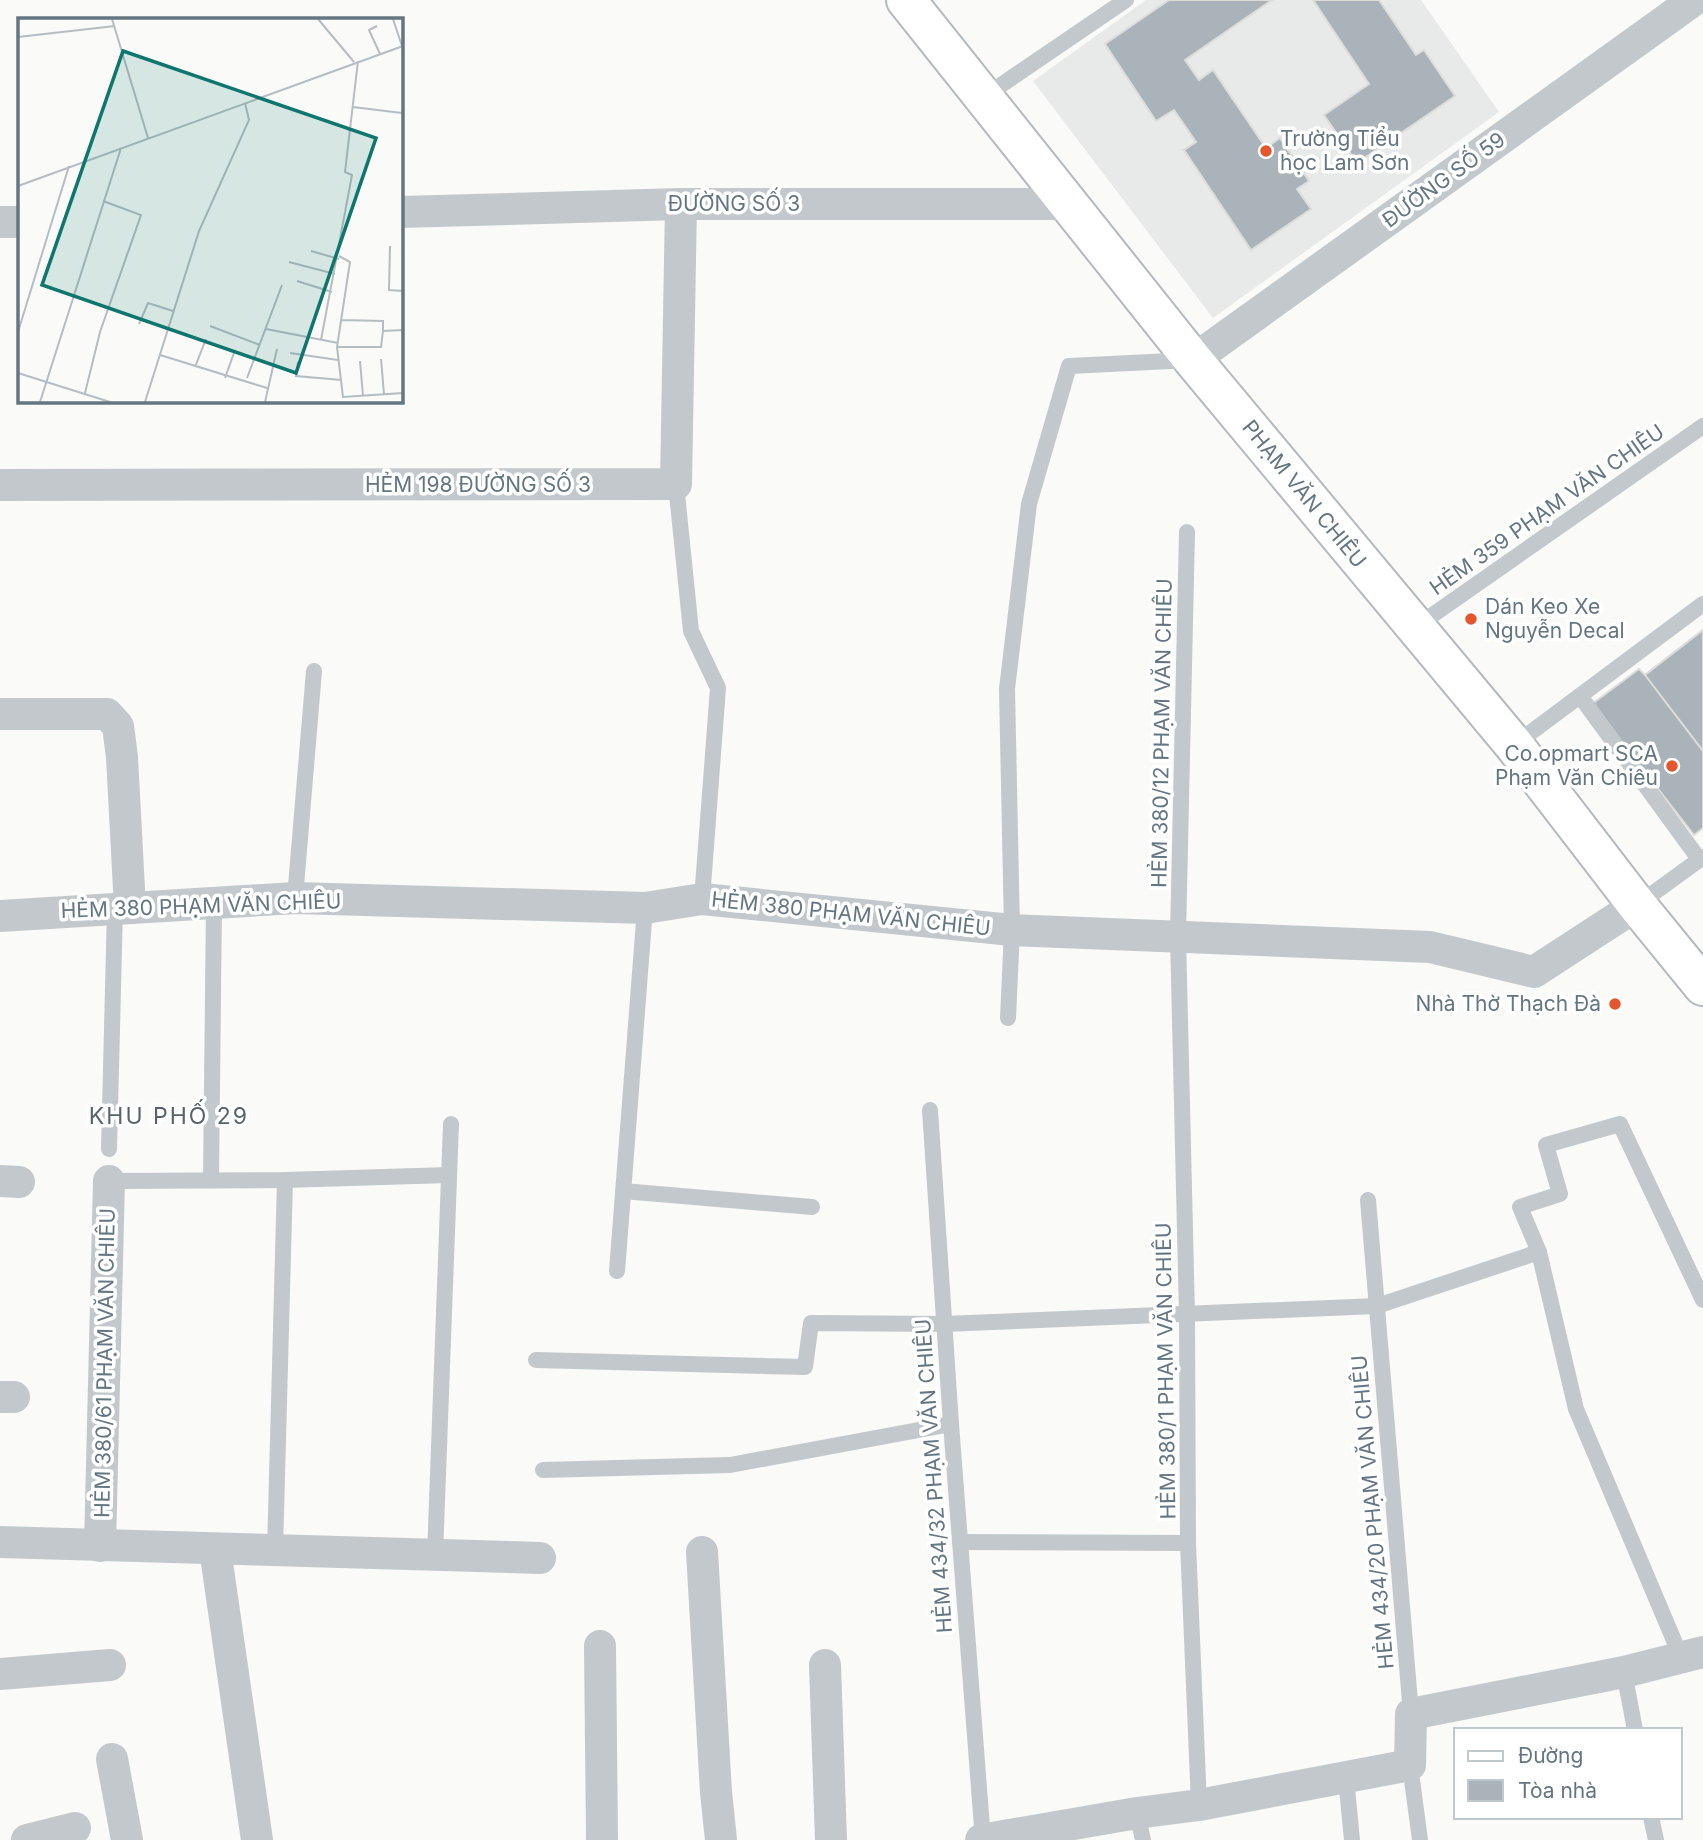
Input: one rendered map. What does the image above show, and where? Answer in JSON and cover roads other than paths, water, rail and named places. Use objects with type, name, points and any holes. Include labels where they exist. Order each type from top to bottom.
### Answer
[{"type":"main road","name":"PHẠM VĂN CHIÊU","points":[[906,0],[1194,360],[1414,628],[1514,745],[1703,986]]},
{"type":"street","name":"ĐƯỜNG SỐ 59","points":[[1194,360],[1694,0]]},
{"type":"street","name":"ĐƯỜNG SỐ 3","points":[[402,212],[681,204],[1068,204]]},
{"type":"street","points":[[676,484],[681,204]]},
{"type":"street","points":[[0,222],[18,222]]},
{"type":"street","name":"HẺM 198 ĐƯỜNG SỐ 3","points":[[0,485],[676,484]]},
{"type":"street","points":[[0,714],[107,714],[118,726],[122,757],[122,908]]},
{"type":"street","name":"HẺM 380 PHẠM VĂN CHIÊU","points":[[0,916],[295,898],[645,908],[702,899],[1012,930],[1430,947],[1534,972],[1637,905]]},
{"type":"street","name":"HẺM 380/61 PHẠM VĂN CHIÊU","points":[[100,1546],[109,1181]]},
{"type":"street","points":[[0,1542],[540,1558]]},
{"type":"street","points":[[215,1549],[257,1840]]},
{"type":"street","points":[[702,1552],[716,1791],[722,1840]]},
{"type":"street","points":[[600,1646],[602,1840]]},
{"type":"street","points":[[982,1840],[1140,1826],[1199,1805],[1410,1765],[1411,1714],[1624,1672],[1692,1654]]},
{"type":"street","points":[[0,1674],[110,1665]]},
{"type":"street","points":[[825,1665],[831,1840]]},
{"type":"street","points":[[112,1759],[127,1840]]},
{"type":"street","points":[[27,1840],[75,1828]]},
{"type":"lane","points":[[985,96],[1126,0]]},
{"type":"lane","points":[[1008,1018],[1012,930],[1007,689],[1029,504],[1069,366],[1194,360]]},
{"type":"lane","name":"HẺM 359 PHẠM VĂN CHIÊU","points":[[1414,628],[1703,426]]},
{"type":"lane","points":[[676,484],[691,632],[718,688],[702,899]]},
{"type":"lane","name":"HẺM 380/12 PHẠM VĂN CHIÊU","points":[[1178,936],[1187,532]]},
{"type":"lane","points":[[1514,745],[1703,604]]},
{"type":"lane","points":[[295,898],[314,671]]},
{"type":"lane","points":[[1580,696],[1701,858],[1637,905]]},
{"type":"lane","points":[[211,1180],[214,902]]},
{"type":"lane","points":[[109,1149],[122,908]]},
{"type":"lane","points":[[617,1271],[645,908]]},
{"type":"lane","name":"HẺM 380/1 PHẠM VĂN CHIÊU","points":[[1178,936],[1187,1315],[1188,1543],[1199,1805]]},
{"type":"lane","name":"HẺM 434/32 PHẠM VĂN CHIÊU","points":[[930,1110],[982,1840]]},
{"type":"lane","points":[[435,1555],[451,1124]]},
{"type":"lane","points":[[1692,1654],[1576,1409],[1539,1252],[1520,1207],[1560,1194],[1546,1145],[1620,1124],[1703,1300]]},
{"type":"lane","points":[[109,1181],[285,1180],[449,1175]]},
{"type":"lane","points":[[275,1551],[285,1180]]},
{"type":"lane","points":[[623,1191],[812,1207]]},
{"type":"lane","name":"HẺM 434/20 PHẠM VĂN CHIÊU","points":[[1368,1200],[1411,1714]]},
{"type":"lane","points":[[536,1360],[805,1367],[811,1323],[944,1324],[1377,1306],[1539,1252]]},
{"type":"lane","points":[[543,1470],[730,1465],[951,1424]]},
{"type":"lane","points":[[960,1542],[1188,1543]]},
{"type":"lane","points":[[1624,1672],[1635,1728]]},
{"type":"lane","points":[[1410,1765],[1420,1840]]},
{"type":"lane","points":[[1346,1777],[1352,1840]]},
{"type":"lane","points":[[1651,1819],[1656,1840]]},
{"type":"place","name":"Trường Tiểu học Lam Sơn","points":[[1266,151]]},
{"type":"place","name":"Dán Keo Xe Nguyễn Decal","points":[[1471,619]]},
{"type":"place","name":"Co.opmart SCA Phạm Văn Chiêu","points":[[1672,766]]},
{"type":"place","name":"Nhà Thờ Thạch Đà","points":[[1615,1004]]},
{"type":"district","name":"KHU PHỐ 29","points":[[169,1116]]}]
